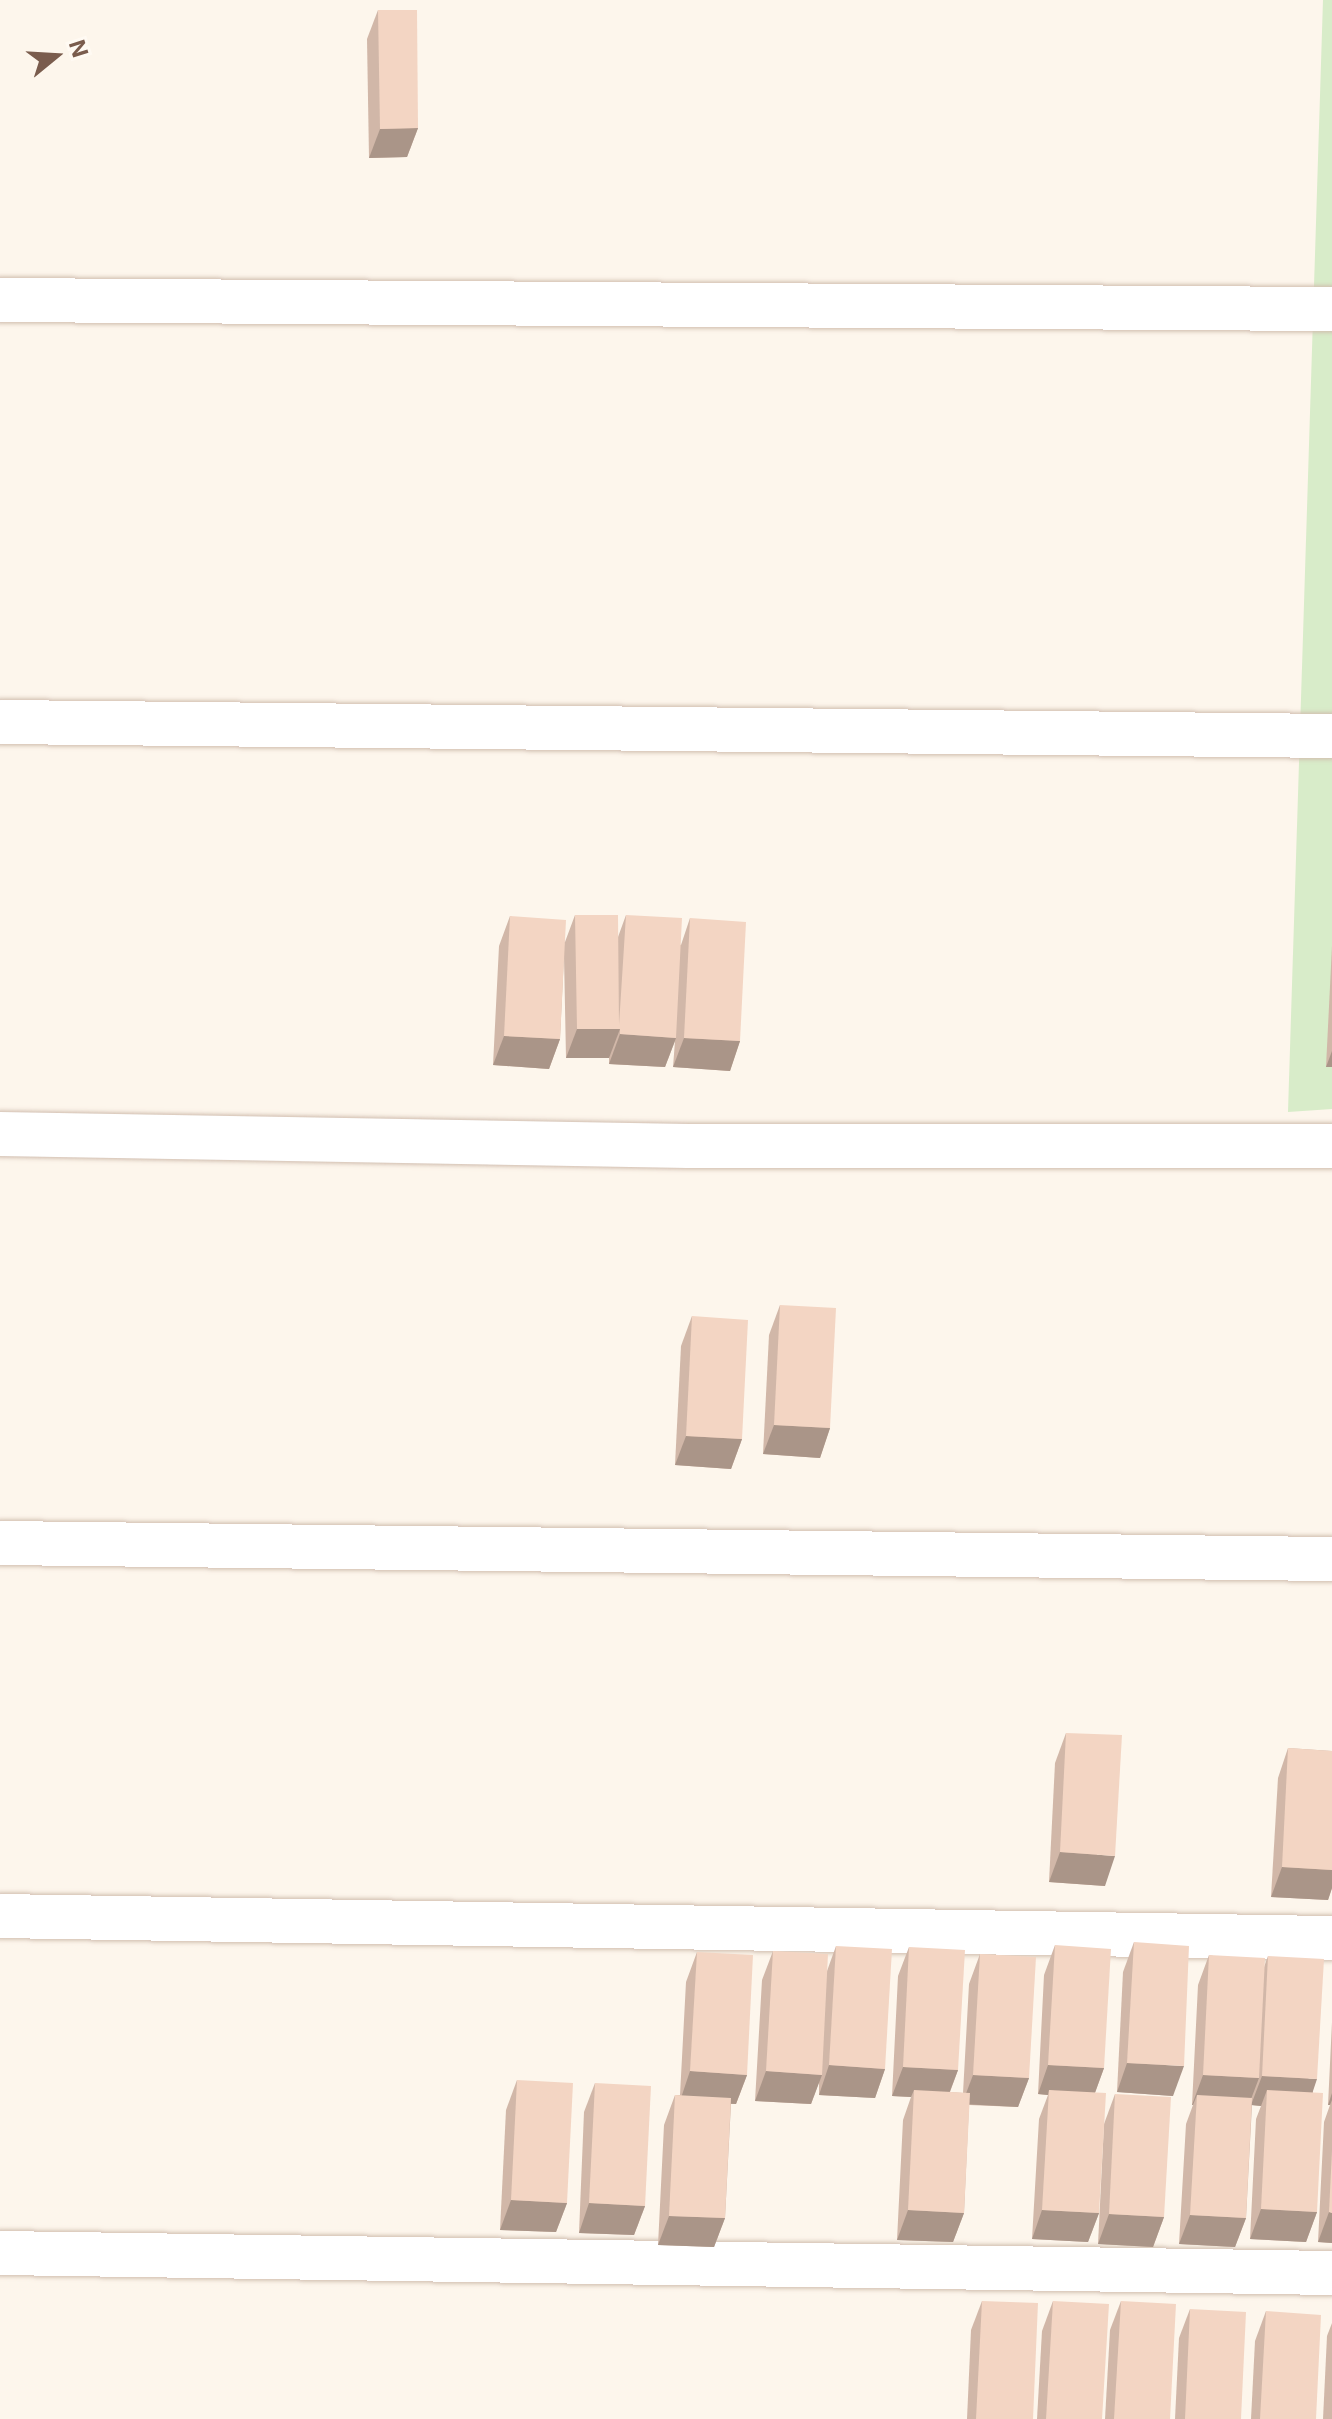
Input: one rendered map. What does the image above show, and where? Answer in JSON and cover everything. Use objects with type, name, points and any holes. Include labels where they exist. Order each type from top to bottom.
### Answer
[{"type":"street","points":[[0,300],[1332,309]]},
{"type":"street","points":[[0,722],[1332,736]]},
{"type":"street","points":[[0,1134],[688,1146],[1332,1146]]},
{"type":"street","points":[[0,1543],[1332,1559]]},
{"type":"street","points":[[0,1916],[1332,1938]]},
{"type":"street","points":[[0,2253],[1332,2273]]},
{"type":"green space","points":[[1323,0],[1332,0],[1332,1109],[1288,1112]]},
{"type":"building","points":[[378,10],[417,10],[418,128],[380,129]]},
{"type":"building","points":[[575,915],[618,915],[619,1025],[626,915],[682,918],[676,1038],[620,1034],[620,1029],[577,1029]]},
{"type":"building","points":[[510,916],[566,920],[560,1039],[504,1036]]},
{"type":"building","points":[[690,918],[746,922],[740,1041],[684,1038]]},
{"type":"building","points":[[780,1305],[836,1308],[830,1428],[774,1425]]},
{"type":"building","points":[[692,1316],[748,1320],[742,1439],[686,1436]]},
{"type":"building","points":[[1066,1733],[1122,1735],[1115,1856],[1060,1852]]},
{"type":"building","points":[[1288,1748],[1332,1751],[1332,1870],[1282,1867]]},
{"type":"building","points":[[1134,1942],[1189,1946],[1184,2066],[1127,2063]]},
{"type":"building","points":[[1055,1945],[1111,1949],[1104,2068],[1048,2065]]},
{"type":"building","points":[[836,1946],[892,1949],[885,2069],[829,2065]]},
{"type":"building","points":[[909,1947],[965,1950],[958,2070],[903,2067]]},
{"type":"building","points":[[773,1951],[828,1954],[822,2075],[766,2071]]},
{"type":"building","points":[[697,1952],[753,1955],[747,2075],[690,2071]]},
{"type":"building","points":[[980,1954],[1036,1957],[1029,2078],[973,2075]]},
{"type":"building","points":[[1209,1955],[1265,1958],[1259,2078],[1203,2075]]},
{"type":"building","points":[[1268,1956],[1324,1959],[1317,2079],[1262,2076]]},
{"type":"building","points":[[517,2080],[573,2083],[567,2203],[511,2200]]},
{"type":"building","points":[[595,2083],[651,2086],[645,2206],[589,2203]]},
{"type":"building","points":[[914,2090],[970,2093],[964,2213],[908,2210]]},
{"type":"building","points":[[1049,2090],[1106,2093],[1099,2213],[1042,2210]]},
{"type":"building","points":[[1267,2090],[1323,2093],[1317,2212],[1261,2209]]},
{"type":"building","points":[[1115,2094],[1171,2097],[1164,2217],[1109,2214]]},
{"type":"building","points":[[675,2095],[731,2098],[725,2218],[669,2216]]},
{"type":"building","points":[[1197,2095],[1252,2098],[1246,2218],[1190,2215]]},
{"type":"building","points":[[1332,2151],[1332,2213],[1329,2212]]},
{"type":"building","points":[[982,2301],[1038,2303],[1033,2419],[976,2419]]},
{"type":"building","points":[[1053,2301],[1109,2304],[1102,2419],[1046,2419]]},
{"type":"building","points":[[1121,2301],[1176,2304],[1170,2419],[1114,2419]]},
{"type":"building","points":[[1190,2309],[1246,2312],[1241,2419],[1185,2419]]},
{"type":"building","points":[[1266,2311],[1321,2315],[1316,2419],[1260,2419]]}]
